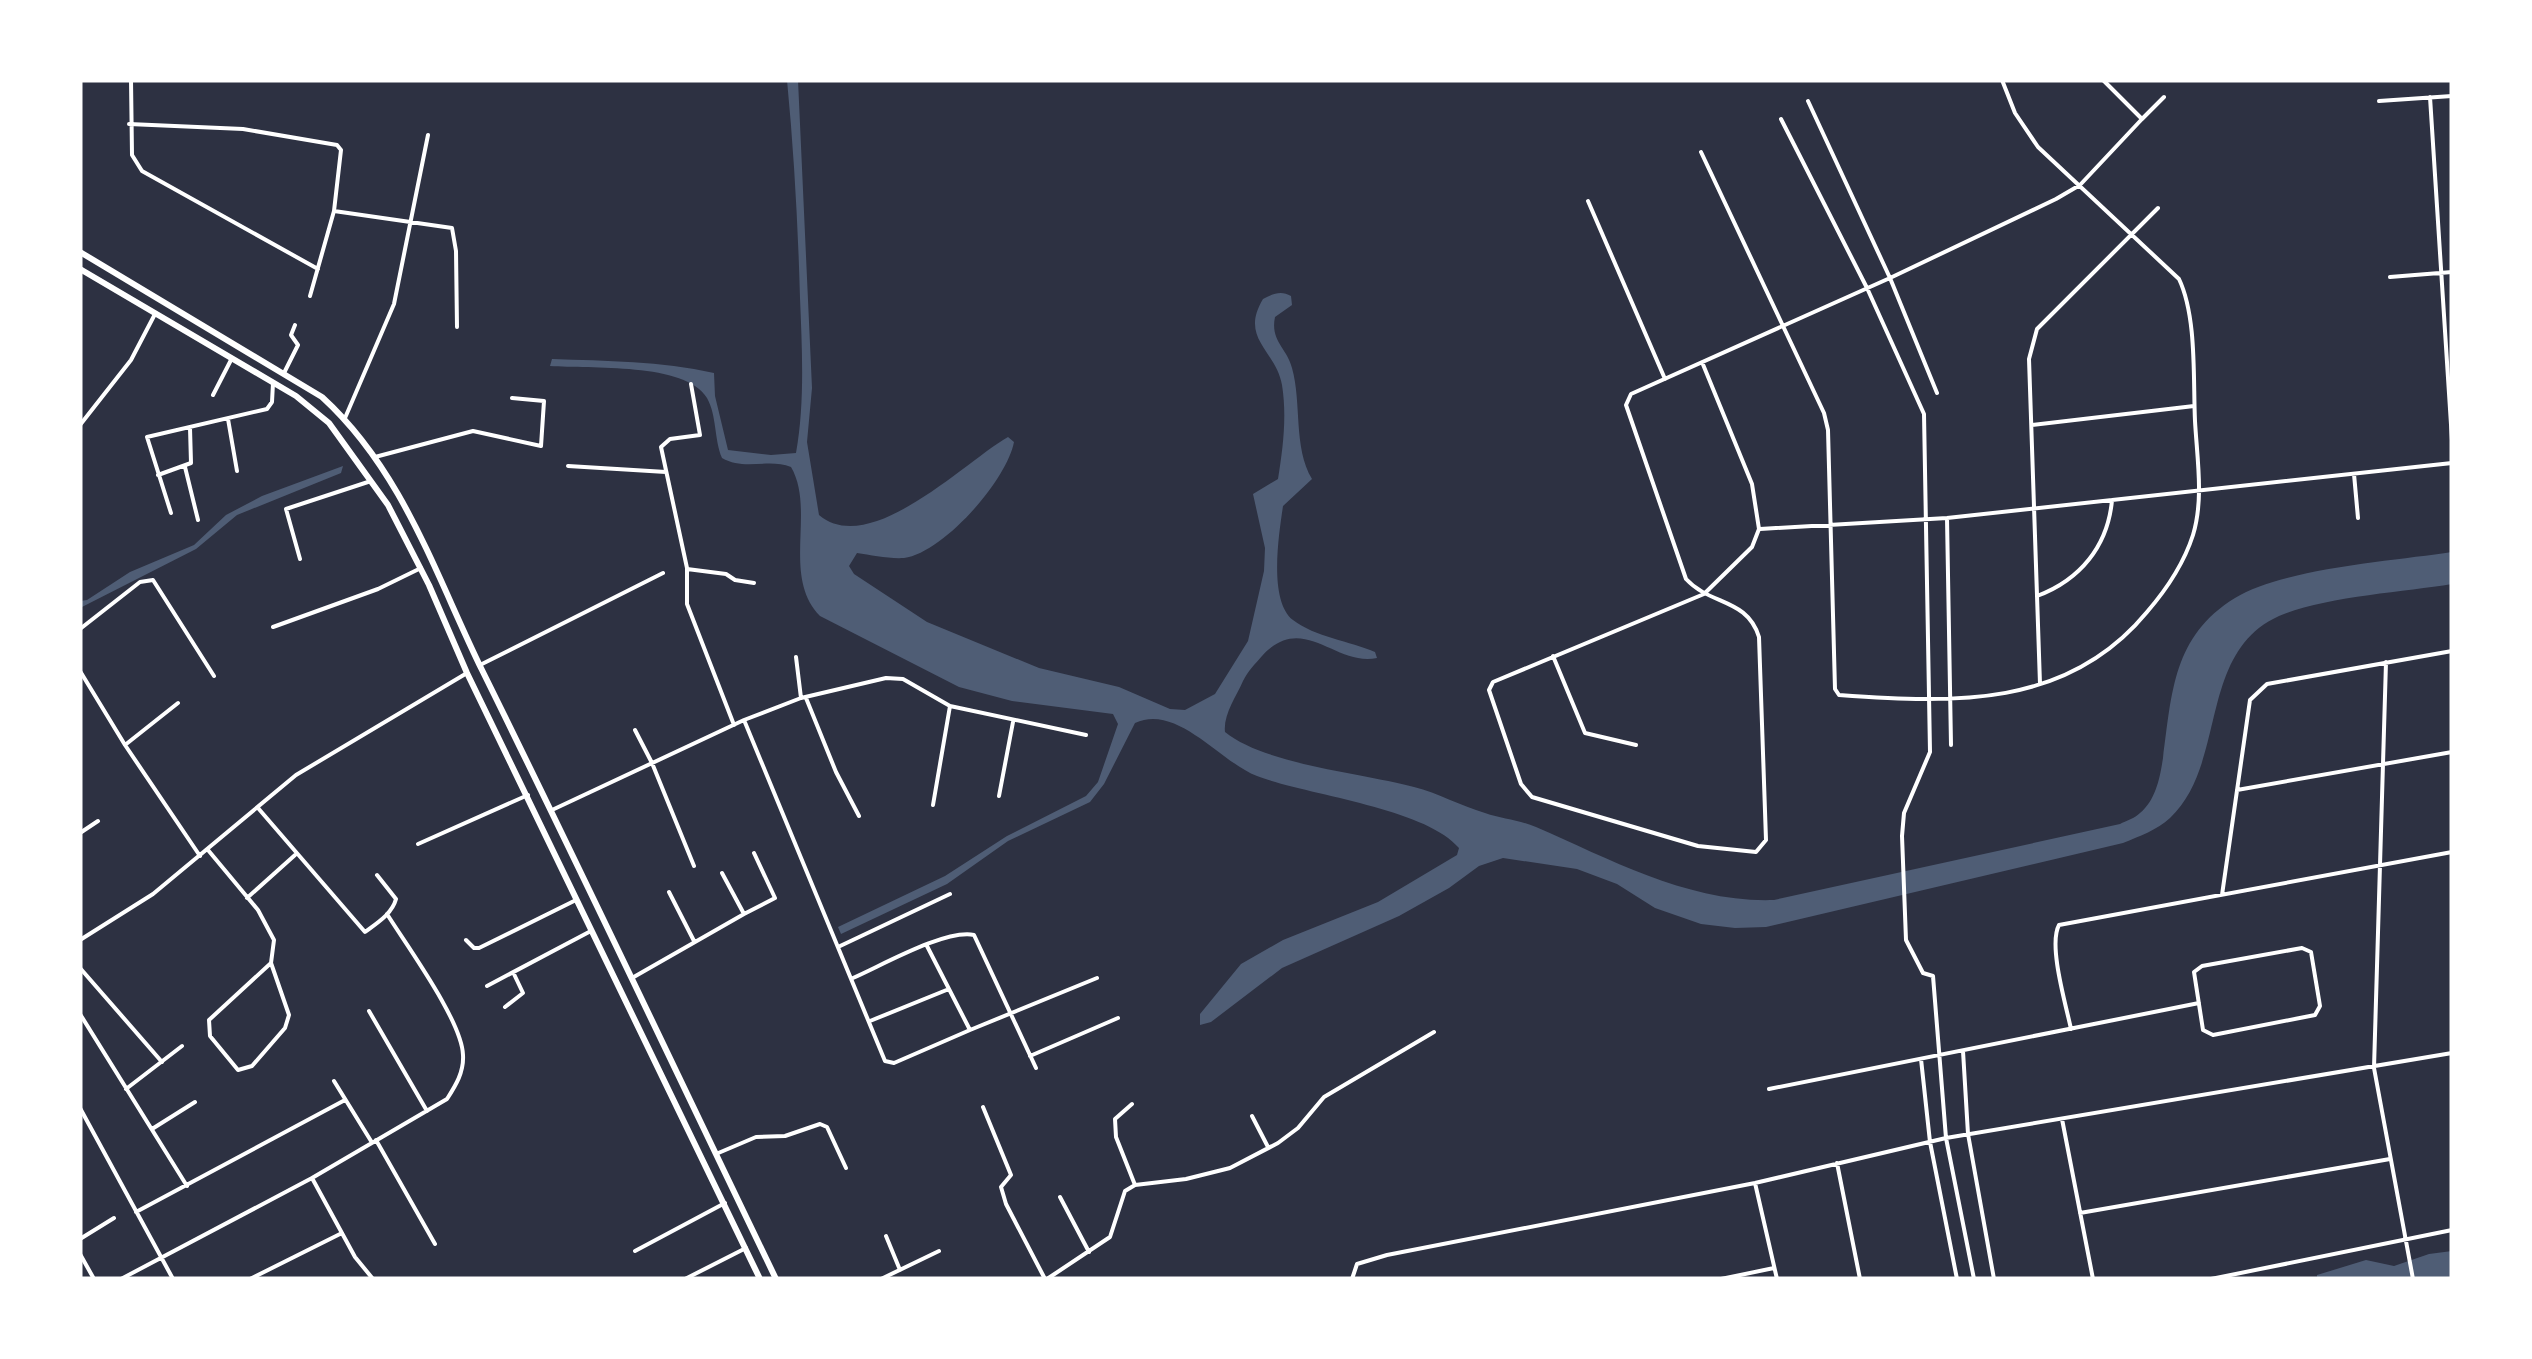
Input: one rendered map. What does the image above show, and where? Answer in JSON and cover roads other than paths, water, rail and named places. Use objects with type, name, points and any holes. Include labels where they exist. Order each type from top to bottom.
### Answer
[{"type":"main road","points":[[80,252],[322,397],[346,418],[375,457],[410,510],[480,665],[776,1279]]},
{"type":"main road","points":[[81,272],[232,358],[329,423],[372,481],[421,568],[467,672],[760,1279]]},
{"type":"main road","points":[[467,672],[480,665]]},
{"type":"main road","points":[[665,1078],[678,1073]]},
{"type":"street","points":[[131,80],[132,155],[142,171],[318,269]]},
{"type":"street","points":[[1700,152],[1824,413],[1828,430],[1835,689],[1840,695],[1930,701],[2002,696],[2094,662],[2139,622],[2170,583],[2193,534],[2199,490],[2187,297],[2178,279],[2028,134],[2002,80]]},
{"type":"street","points":[[2103,80],[2142,119]]},
{"type":"street","points":[[2379,101],[2452,96]]},
{"type":"street","points":[[1702,362],[1752,484],[1759,529],[1752,547],[1704,594],[1552,656],[1490,686],[1526,791],[1532,797],[1698,846],[1756,852],[1766,840],[1759,637],[1754,620],[1744,611],[1704,594],[1684,573],[1626,405],[1631,394],[1780,326],[1890,278],[2080,185],[2164,97]]},
{"type":"street","points":[[2430,97],[2452,440]]},
{"type":"street","points":[[1808,101],[1890,278],[1937,393]]},
{"type":"street","points":[[1782,118],[1867,288],[1924,414],[1930,752],[1904,813],[1906,940],[1923,973],[1933,976],[1946,1138],[1974,1279]]},
{"type":"street","points":[[129,124],[243,129],[337,145],[341,150],[334,210],[310,296]]},
{"type":"street","points":[[346,418],[394,304],[428,135]]},
{"type":"street","points":[[1588,202],[1665,379]]},
{"type":"street","points":[[2040,684],[2029,359],[2037,329],[2158,208]]},
{"type":"street","points":[[334,210],[452,228],[457,327]]},
{"type":"street","points":[[2390,277],[2452,272]]},
{"type":"street","points":[[80,425],[131,360],[156,313]]},
{"type":"street","points":[[284,373],[298,345],[291,335],[295,324]]},
{"type":"street","points":[[212,395],[232,358]]},
{"type":"street","points":[[171,513],[147,436],[267,410],[272,402],[273,383]]},
{"type":"street","points":[[691,384],[700,436],[664,442],[661,448],[688,570],[687,604],[734,725]]},
{"type":"street","points":[[375,457],[473,431],[541,446],[544,401],[512,398]]},
{"type":"street","points":[[2032,425],[2194,406]]},
{"type":"street","points":[[228,418],[237,471]]},
{"type":"street","points":[[158,475],[185,467],[192,460],[190,427]]},
{"type":"street","points":[[1759,529],[1947,518],[2452,463]]},
{"type":"street","points":[[568,466],[666,472]]},
{"type":"street","points":[[185,467],[198,520]]},
{"type":"street","points":[[2354,474],[2358,518]]},
{"type":"street","points":[[300,560],[286,509],[372,481]]},
{"type":"street","points":[[2037,596],[2070,580],[2086,564],[2109,526],[2112,500]]},
{"type":"street","points":[[1947,518],[1951,744]]},
{"type":"street","points":[[273,628],[378,589],[421,568]]},
{"type":"street","points":[[688,570],[726,574],[754,584]]},
{"type":"street","points":[[480,665],[662,573]]},
{"type":"street","points":[[80,629],[140,582],[153,580],[214,676]]},
{"type":"street","points":[[2222,896],[2250,700],[2267,684],[2452,651]]},
{"type":"street","points":[[1552,656],[1585,733],[1636,745]]},
{"type":"street","points":[[796,657],[804,698],[859,816]]},
{"type":"street","points":[[2386,662],[2374,1068],[2412,1279]]},
{"type":"street","points":[[80,671],[200,856]]},
{"type":"street","points":[[80,940],[153,894],[296,775],[467,672]]},
{"type":"street","points":[[552,810],[744,720],[804,698],[898,678],[950,706],[1086,735]]},
{"type":"street","points":[[124,744],[178,703]]},
{"type":"street","points":[[933,805],[950,706]]},
{"type":"street","points":[[744,720],[885,1061],[890,1063],[1097,978]]},
{"type":"street","points":[[999,796],[1013,722]]},
{"type":"street","points":[[635,730],[694,866]]},
{"type":"street","points":[[2237,790],[2452,752]]},
{"type":"street","points":[[418,844],[528,795]]},
{"type":"street","points":[[258,808],[365,932],[387,914],[396,899],[377,875]]},
{"type":"street","points":[[80,833],[98,821]]},
{"type":"street","points":[[208,849],[258,910],[274,940],[271,963],[288,1022],[252,1066],[238,1070],[210,1036],[208,1020],[271,963]]},
{"type":"street","points":[[2071,1029],[2055,941],[2056,928],[2064,923],[2452,852]]},
{"type":"street","points":[[632,978],[775,897],[754,853]]},
{"type":"street","points":[[247,898],[295,855]]},
{"type":"street","points":[[722,874],[744,914]]},
{"type":"street","points":[[670,892],[694,941]]},
{"type":"street","points":[[838,947],[950,894]]},
{"type":"street","points":[[466,940],[479,948],[578,899]]},
{"type":"street","points":[[120,1279],[312,1178],[447,1099],[458,1081],[464,1058],[460,1034],[387,914]]},
{"type":"street","points":[[487,986],[593,929]]},
{"type":"street","points":[[853,978],[927,946],[962,934],[974,935],[1036,1068]]},
{"type":"street","points":[[927,946],[970,1030]]},
{"type":"street","points":[[2302,948],[2311,952],[2320,1006],[2315,1015],[2212,1035],[2203,1030],[2199,1002],[2194,972],[2202,966],[2302,948]]},
{"type":"street","points":[[80,968],[162,1062]]},
{"type":"street","points":[[505,1007],[523,993],[513,972]]},
{"type":"street","points":[[870,1021],[949,989]]},
{"type":"street","points":[[1769,1089],[2199,1002]]},
{"type":"street","points":[[369,1011],[427,1111]]},
{"type":"street","points":[[80,1014],[187,1186]]},
{"type":"street","points":[[1030,1056],[1118,1018]]},
{"type":"street","points":[[983,1107],[1012,1175],[1001,1187],[1006,1204],[1046,1279],[1110,1237],[1124,1194],[1135,1185],[1215,1174],[1268,1148],[1298,1128],[1324,1097],[1434,1032]]},
{"type":"street","points":[[126,1089],[182,1046]]},
{"type":"street","points":[[1962,1050],[1968,1134],[1994,1279]]},
{"type":"street","points":[[1352,1279],[1361,1262],[1386,1255],[1755,1183],[1946,1138],[2452,1053]]},
{"type":"street","points":[[1921,1059],[1930,1142],[1957,1279]]},
{"type":"street","points":[[334,1082],[436,1244]]},
{"type":"street","points":[[136,1212],[345,1100]]},
{"type":"street","points":[[152,1129],[195,1102]]},
{"type":"street","points":[[1132,1104],[1116,1119],[1114,1130],[1135,1185]]},
{"type":"street","points":[[80,1108],[173,1279]]},
{"type":"street","points":[[1252,1116],[1268,1148]]},
{"type":"street","points":[[2062,1119],[2093,1279]]},
{"type":"street","points":[[716,1154],[756,1137],[785,1136],[820,1124],[828,1127],[846,1168]]},
{"type":"street","points":[[2080,1214],[2390,1159]]},
{"type":"street","points":[[1837,1163],[1860,1279]]},
{"type":"street","points":[[312,1178],[370,1278]]},
{"type":"street","points":[[1755,1183],[1777,1279]]},
{"type":"street","points":[[1060,1197],[1089,1252]]},
{"type":"street","points":[[635,1251],[725,1202]]},
{"type":"street","points":[[80,1239],[114,1218]]},
{"type":"street","points":[[2211,1279],[2406,1243],[2452,1230]]},
{"type":"street","points":[[250,1279],[342,1233]]},
{"type":"street","points":[[886,1236],[900,1270]]},
{"type":"street","points":[[685,1279],[746,1248]]},
{"type":"street","points":[[881,1279],[939,1250]]},
{"type":"street","points":[[80,1254],[94,1279]]},
{"type":"street","points":[[1722,1279],[1774,1268]]},
{"type":"water","points":[[787,80],[798,80],[812,388],[807,442],[819,515],[840,525],[864,525],[889,516],[916,502],[1008,437],[1014,442],[1009,458],[986,494],[954,529],[920,553],[904,558],[857,553],[849,566],[854,574],[927,622],[1039,668],[1119,687],[1170,709],[1185,710],[1215,694],[1248,641],[1264,571],[1265,548],[1253,494],[1278,479],[1284,408],[1278,373],[1261,344],[1255,324],[1263,299],[1277,293],[1287,294],[1292,305],[1275,317],[1274,325],[1292,368],[1302,453],[1312,479],[1283,506],[1277,566],[1280,598],[1285,611],[1302,626],[1375,652],[1377,658],[1362,659],[1305,639],[1277,644],[1245,677],[1228,713],[1225,732],[1265,753],[1414,787],[1530,825],[1681,887],[1742,899],[1774,900],[2120,824],[2136,816],[2150,802],[2162,765],[2179,668],[2187,648],[2214,613],[2235,598],[2281,579],[2452,552],[2452,584],[2317,604],[2279,616],[2253,633],[2236,655],[2224,682],[2200,768],[2188,795],[2170,818],[2148,832],[2123,843],[1766,927],[1701,924],[1655,908],[1617,884],[1577,869],[1503,858],[1479,866],[1399,916],[1282,968],[1211,1022],[1200,1025],[1200,1014],[1241,964],[1283,940],[1378,902],[1457,855],[1459,848],[1443,834],[1394,813],[1257,776],[1182,727],[1151,719],[1135,723],[1104,784],[1090,802],[1008,841],[947,884],[841,934],[838,927],[945,876],[1007,836],[1086,796],[1098,782],[1118,724],[1113,714],[1012,701],[959,687],[820,616],[803,582],[801,503],[791,467],[739,464],[722,458],[707,398],[696,386],[679,378],[635,370],[550,366],[552,359],[613,361],[714,373],[715,396],[728,450],[771,455],[796,453],[802,356]]},
{"type":"water","points":[[343,466],[341,473],[237,515],[196,549],[80,608],[80,601],[130,572],[194,545],[226,515],[262,496]]},
{"type":"water","points":[[2452,1251],[2452,1279],[2317,1279],[2317,1275],[2366,1260],[2394,1266]]}]
